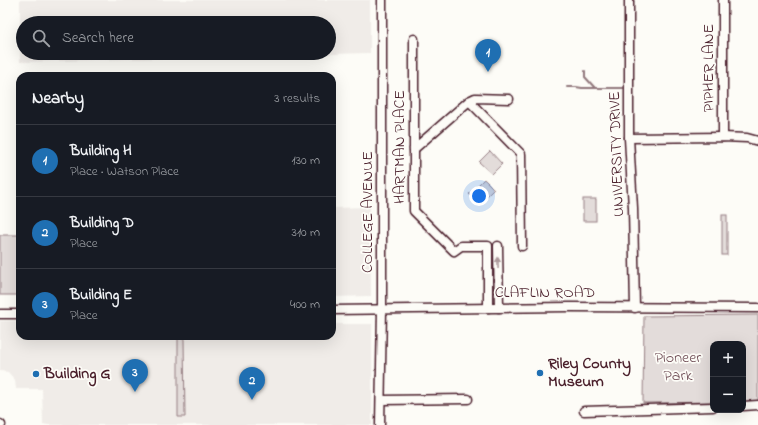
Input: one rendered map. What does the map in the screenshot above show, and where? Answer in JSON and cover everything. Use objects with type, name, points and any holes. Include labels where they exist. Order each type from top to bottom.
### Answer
[{"type":"street","name":"COLLEGE AVENUE","points":[[380,425],[382,309],[382,0]]},
{"type":"street","name":"UNIVERSITY DRIVE","points":[[629,0],[629,138],[633,208],[635,308]]},
{"type":"street","name":"PIPHER LANE","points":[[723,0],[723,137]]},
{"type":"street","name":"HARTMAN PLACE","points":[[414,39],[414,211],[454,251],[461,246],[488,246],[488,308]]},
{"type":"street","points":[[414,149],[469,101],[475,98],[509,99]]},
{"type":"street","points":[[469,101],[521,154],[522,246]]},
{"type":"street","points":[[629,138],[723,137],[746,138],[758,141]]},
{"type":"street","points":[[498,246],[499,308]]},
{"type":"street","name":"CLAFLIN ROAD","points":[[336,310],[570,307],[758,308]]},
{"type":"street","points":[[0,314],[16,314]]},
{"type":"street","points":[[381,400],[468,399]]},
{"type":"street","points":[[746,406],[758,405]]},
{"type":"street","points":[[584,411],[710,407]]},
{"type":"shaded area","points":[[20,0],[370,0],[370,53],[336,54],[336,16],[20,16]]},
{"type":"shaded area","points":[[20,60],[98,60],[20,62]]},
{"type":"shaded area","points":[[370,207],[371,296],[336,297],[336,208]]},
{"type":"shaded area","points":[[0,321],[16,321],[16,340],[336,340],[336,324],[372,324],[372,425],[48,425],[43,424],[42,389],[16,389],[15,380],[8,372],[0,371]]},
{"type":"green space","points":[[490,151],[502,164],[492,174],[479,162]]},
{"type":"green space","points":[[484,179],[494,189],[479,204],[469,194]]},
{"type":"green space","points":[[583,199],[596,199],[596,221],[583,221]]},
{"type":"green space","points":[[722,215],[727,215],[727,255],[722,255]]},
{"type":"green space","points":[[0,235],[16,235],[16,295],[0,295]]},
{"type":"green space","name":"Pioneer Park","points":[[758,315],[758,401],[746,402],[746,341],[710,341],[710,402],[643,403],[644,316]]},
{"type":"green space","points":[[178,340],[184,340],[185,417],[178,417]]},
{"type":"waterway","points":[[585,71],[585,77],[595,88]]},
{"type":"waterway","points":[[567,87],[623,88]]},
{"type":"place","name":"Building H","points":[[488,72]]},
{"type":"place","name":"Riley County Museum","points":[[540,373]]},
{"type":"place","name":"Building G","points":[[36,374]]},
{"type":"place","name":"Building E","points":[[135,392]]},
{"type":"place","name":"Building D","points":[[252,400]]}]
